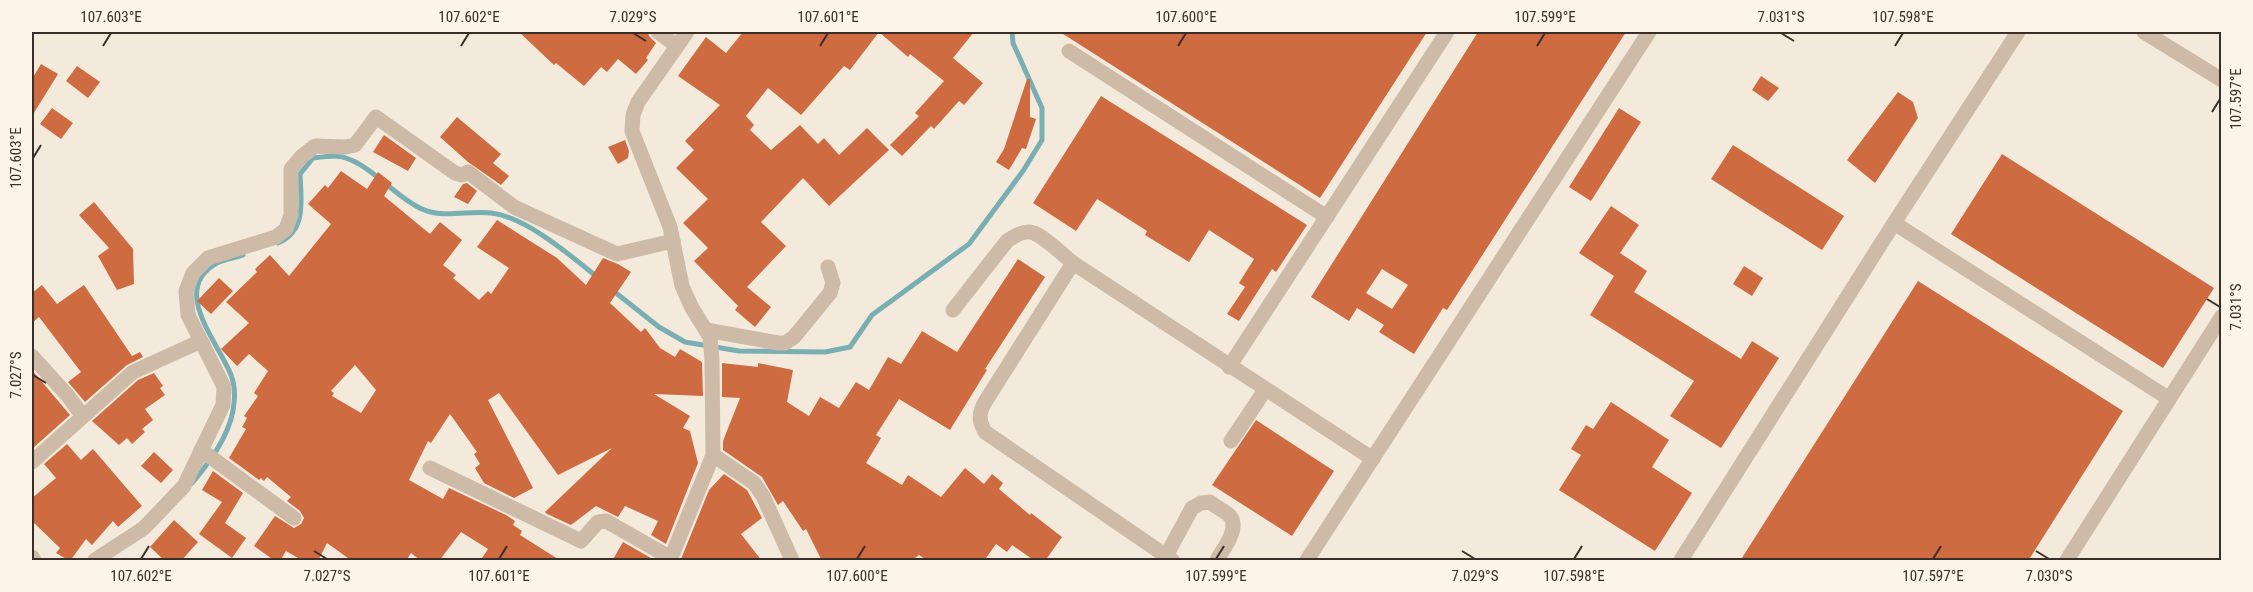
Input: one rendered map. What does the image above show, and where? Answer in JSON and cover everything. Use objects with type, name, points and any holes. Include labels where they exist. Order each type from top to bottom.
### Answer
[{"type":"street","points":[[658,32],[677,46]]},
{"type":"street","points":[[430,468],[581,541],[598,522],[606,521],[670,559],[713,455],[712,360],[708,334],[682,286],[673,242],[663,210],[632,131],[633,115],[638,102],[687,32]]},
{"type":"street","points":[[1229,367],[1447,32]]},
{"type":"street","points":[[1307,561],[1648,32]]},
{"type":"street","points":[[1681,561],[1894,223],[2018,32]]},
{"type":"street","points":[[2144,32],[2222,81]]},
{"type":"street","points":[[1069,51],[1327,217]]},
{"type":"street","points":[[96,561],[144,528],[209,456],[223,405],[224,387],[188,315],[186,291],[193,273],[208,258],[276,237],[286,229],[291,215],[291,169],[315,146],[355,145],[376,117],[454,172],[462,175],[468,172],[514,207],[617,255],[673,242]]},
{"type":"street","points":[[1894,223],[2168,398]]},
{"type":"street","points":[[953,310],[1007,241],[1026,232],[1034,233],[1074,263],[1229,367],[1372,459]]},
{"type":"street","points":[[1074,263],[979,411],[980,423],[985,432],[1169,558],[1192,508],[1201,503],[1210,502],[1230,516],[1233,524],[1233,531],[1217,561]]},
{"type":"street","points":[[708,334],[785,343],[794,337],[830,293],[833,283],[828,267]]},
{"type":"street","points":[[2067,561],[2222,316]]},
{"type":"street","points":[[32,462],[82,415],[133,372],[201,341]]},
{"type":"street","points":[[32,356],[82,415]]},
{"type":"street","points":[[1231,441],[1265,390]]},
{"type":"street","points":[[713,455],[754,483],[763,496],[792,561]]},
{"type":"street","points":[[209,456],[294,518]]},
{"type":"building","points":[[519,32],[648,32],[656,43],[646,58],[648,60],[636,74],[618,59],[607,72],[601,67],[584,86],[556,63],[554,65]]},
{"type":"building","points":[[743,32],[879,32],[850,70],[844,66],[801,115],[768,88],[746,116],[754,125],[750,130],[771,150],[800,125],[818,144],[824,138],[839,155],[867,128],[889,150],[829,206],[803,178],[761,222],[786,246],[747,287],[771,307],[755,327],[735,310],[738,306],[694,261],[708,248],[683,223],[708,199],[676,168],[694,150],[685,141],[720,105],[678,76],[706,37],[726,53]]},
{"type":"building","points":[[879,32],[974,32],[953,58],[983,83],[964,105],[959,101],[934,129],[931,126],[902,156],[890,145],[919,116],[915,113],[944,81],[910,54],[908,57]]},
{"type":"building","points":[[1060,32],[1427,32],[1320,198]]},
{"type":"building","points":[[1478,32],[1626,32],[1447,310],[1443,308],[1414,354],[1379,332],[1384,325],[1357,308],[1349,321],[1311,297]],"holes":[[[1382,269],[1408,285],[1392,309],[1366,293]]]},
{"type":"building","points":[[41,64],[58,74],[32,116],[32,79]]},
{"type":"building","points":[[77,66],[100,82],[88,98],[66,81]]},
{"type":"building","points":[[1761,76],[1779,88],[1768,101],[1752,90]]},
{"type":"building","points":[[1027,79],[1030,79],[1030,117],[1036,119],[1026,149],[1022,148],[1009,170],[996,162],[1004,149]]},
{"type":"building","points":[[1898,92],[1913,102],[1918,118],[1875,183],[1847,160]]},
{"type":"building","points":[[1101,96],[1307,225],[1276,272],[1272,269],[1239,321],[1227,314],[1245,287],[1239,283],[1254,259],[1209,230],[1189,262],[1145,235],[1147,231],[1097,199],[1076,231],[1033,203]]},
{"type":"building","points":[[52,108],[73,123],[61,139],[40,124]]},
{"type":"building","points":[[1619,108],[1641,122],[1591,201],[1569,187]]},
{"type":"building","points":[[457,117],[501,154],[493,163],[509,176],[501,185],[468,162],[440,137]]},
{"type":"building","points":[[384,135],[416,158],[408,171],[373,152]]},
{"type":"building","points":[[625,140],[629,151],[628,158],[618,164],[608,147]]},
{"type":"building","points":[[1733,145],[1844,216],[1822,250],[1711,179]]},
{"type":"building","points":[[2002,154],[2214,288],[2163,368],[1951,234]]},
{"type":"building","points":[[341,171],[367,189],[378,172],[392,183],[384,196],[430,234],[440,222],[462,240],[443,265],[456,275],[453,278],[479,300],[488,291],[491,294],[509,268],[477,247],[497,220],[557,258],[586,285],[603,258],[631,272],[610,303],[641,332],[645,328],[660,348],[675,357],[680,349],[702,362],[703,396],[654,394],[690,416],[683,428],[690,431],[698,463],[666,544],[651,535],[658,521],[625,506],[618,517],[596,506],[571,525],[547,514],[545,512],[612,448],[558,475],[499,393],[488,400],[533,488],[514,498],[484,483],[475,468],[480,464],[474,454],[477,452],[450,414],[431,443],[428,441],[409,480],[443,499],[449,488],[506,515],[515,521],[513,525],[522,531],[520,535],[561,561],[480,561],[488,549],[461,532],[439,561],[421,561],[411,553],[406,561],[352,561],[327,543],[318,561],[303,561],[286,551],[280,561],[275,561],[254,546],[275,516],[294,528],[301,524],[304,518],[300,511],[287,501],[291,497],[267,477],[264,481],[261,478],[259,480],[229,458],[246,429],[242,427],[247,418],[244,416],[258,396],[254,393],[268,371],[249,354],[237,366],[221,349],[249,323],[226,302],[257,272],[255,269],[270,255],[289,276],[331,224],[308,204],[325,185],[328,188]],"holes":[[[355,365],[376,390],[361,413],[332,396],[334,393],[331,391]]]},
{"type":"building","points":[[467,183],[477,191],[468,204],[454,197],[463,184]]},
{"type":"building","points":[[94,202],[133,249],[134,284],[117,290],[98,256],[109,248],[79,215]]},
{"type":"building","points":[[1611,206],[1639,225],[1620,253],[1647,271],[1634,292],[1741,359],[1752,341],[1779,358],[1721,448],[1670,416],[1694,381],[1590,315],[1614,276],[1579,253]]},
{"type":"building","points":[[1018,259],[1045,277],[985,369],[987,370],[950,430],[899,399],[876,435],[881,438],[866,463],[902,485],[908,475],[941,497],[965,468],[984,484],[992,474],[1003,483],[999,489],[1030,515],[1031,513],[1062,537],[1045,561],[1035,561],[1012,545],[1007,552],[996,544],[984,561],[928,561],[919,555],[911,561],[822,561],[806,529],[803,531],[783,501],[778,505],[762,477],[723,450],[723,441],[740,398],[722,397],[722,363],[758,367],[758,363],[793,370],[787,402],[809,416],[820,397],[839,408],[856,382],[869,390],[888,357],[901,364],[922,331],[957,352]]},
{"type":"building","points":[[1744,266],[1763,278],[1752,296],[1733,284]]},
{"type":"building","points":[[219,278],[233,291],[211,314],[197,301]]},
{"type":"building","points":[[1918,281],[2123,411],[2028,561],[1740,561]]},
{"type":"building","points":[[42,285],[57,304],[84,285],[132,356],[140,352],[143,357],[127,365],[85,402],[68,382],[81,372],[39,317],[32,323],[32,293]]},
{"type":"building","points":[[32,370],[70,415],[32,449]]},
{"type":"building","points":[[154,373],[163,386],[160,388],[165,395],[145,409],[153,420],[142,429],[145,432],[132,444],[127,438],[119,445],[92,421],[138,380]]},
{"type":"building","points":[[1611,402],[1669,440],[1652,467],[1692,493],[1655,551],[1559,490],[1581,455],[1571,449],[1586,425],[1593,429]]},
{"type":"building","points":[[1256,420],[1334,471],[1292,536],[1212,485]]},
{"type":"building","points":[[67,444],[81,460],[93,449],[142,506],[118,527],[113,521],[92,545],[86,539],[70,561],[56,553],[60,548],[32,521],[32,498],[56,478],[44,464]]},
{"type":"building","points":[[154,452],[173,470],[161,483],[141,466]]},
{"type":"building","points":[[213,471],[243,493],[225,523],[246,538],[232,558],[199,534],[222,502],[202,490]]},
{"type":"building","points":[[724,474],[747,490],[762,518],[741,534],[762,561],[681,559],[709,490]]},
{"type":"building","points":[[174,520],[198,542],[181,561],[165,561],[150,547]]},
{"type":"building","points":[[623,542],[656,561],[612,561]]},
{"type":"waterway","points":[[611,289],[659,327],[685,342],[739,351],[825,352],[850,347],[872,315],[969,244],[1023,171],[1042,140],[1042,108],[1013,43],[1012,32]]},
{"type":"waterway","points":[[278,243],[294,231],[298,223],[301,204],[300,174],[313,158],[336,156],[347,158],[358,164],[412,204],[430,212],[448,214],[483,212],[519,222],[547,238],[597,277]]},
{"type":"waterway","points":[[192,483],[213,456],[225,435],[232,414],[234,396],[231,375],[202,317],[197,301],[197,287],[203,274],[217,263],[243,255]]}]
